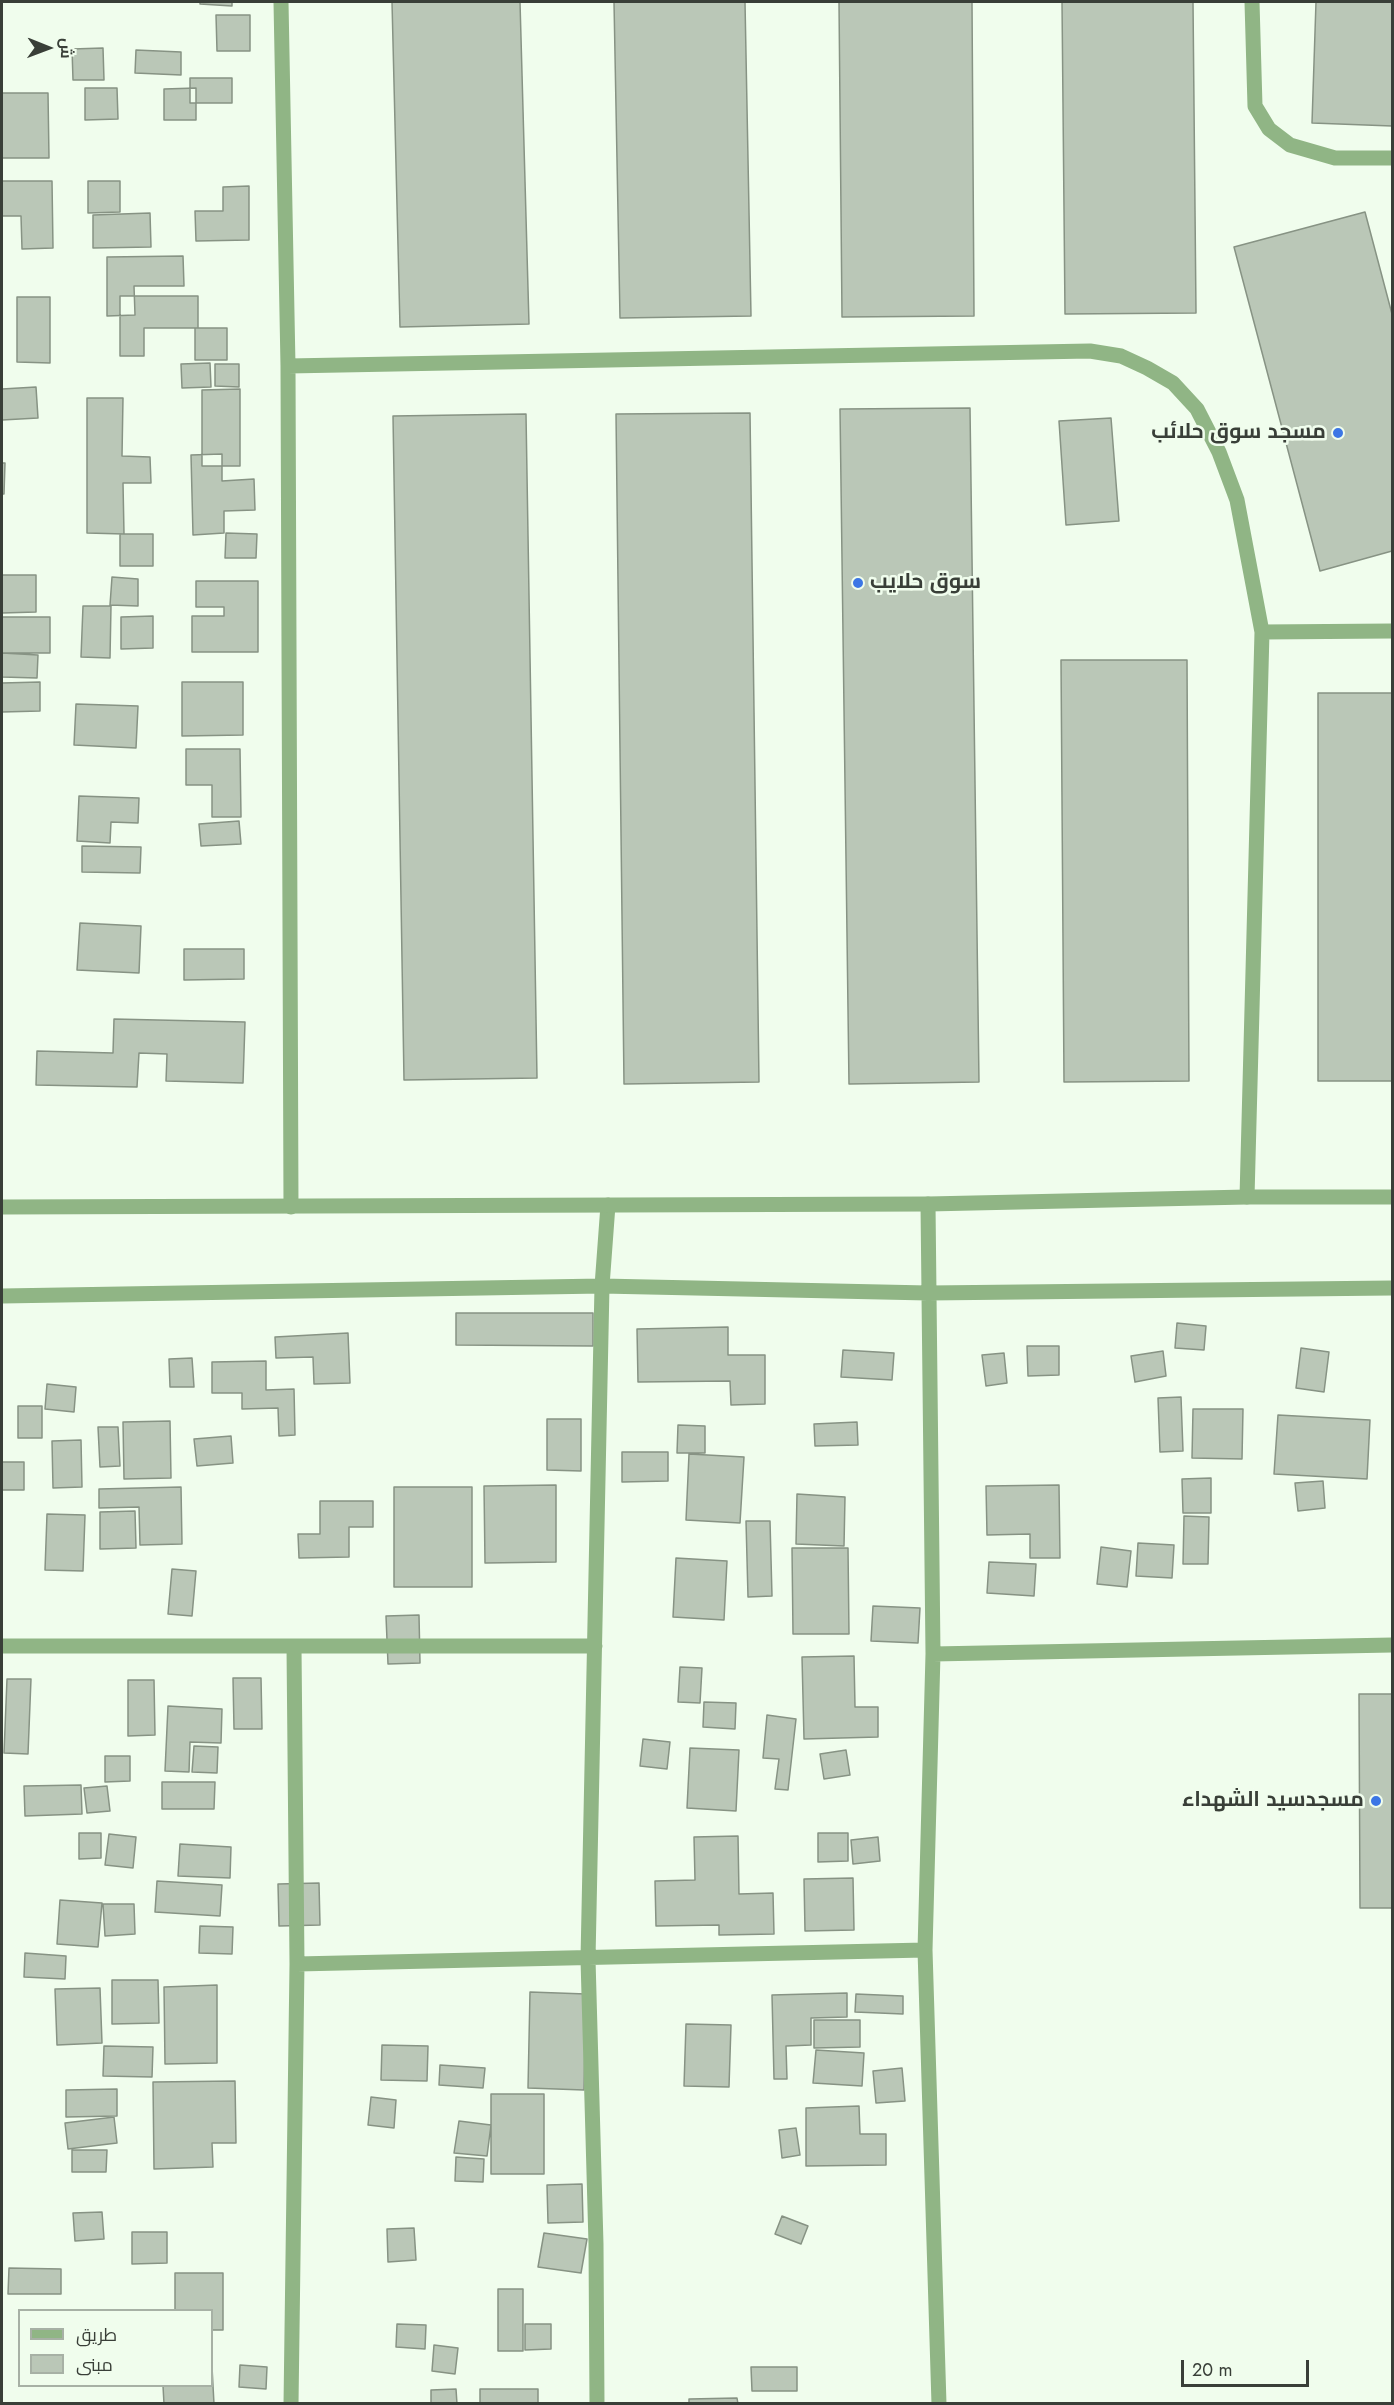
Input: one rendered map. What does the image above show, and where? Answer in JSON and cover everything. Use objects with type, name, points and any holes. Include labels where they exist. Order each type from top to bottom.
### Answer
[{"type":"street","points":[[281,2],[288,366],[291,1207]]},
{"type":"street","points":[[1252,2],[1255,106],[1269,129],[1290,145],[1335,158],[1392,158]]},
{"type":"street","points":[[288,366],[1090,351],[1121,356],[1173,383],[1197,409],[1219,452],[1237,500],[1262,632],[1247,1197]]},
{"type":"street","points":[[1262,632],[1392,631]]},
{"type":"street","points":[[2,1207],[928,1204],[1247,1197],[1392,1197]]},
{"type":"street","points":[[928,1204],[933,1654],[925,1950],[939,2403]]},
{"type":"street","points":[[597,2403],[596,2244],[588,1959],[602,1286],[608,1205]]},
{"type":"street","points":[[2,1296],[602,1286],[928,1293],[1392,1288]]},
{"type":"street","points":[[933,1654],[1392,1645]]},
{"type":"street","points":[[2,1646],[595,1646]]},
{"type":"street","points":[[291,2403],[297,1964],[294,1647]]},
{"type":"street","points":[[297,1964],[925,1950]]},
{"type":"building","points":[[200,2],[232,2],[232,6],[200,4]]},
{"type":"building","points":[[392,2],[520,2],[529,324],[400,327]]},
{"type":"building","points":[[614,2],[745,2],[751,316],[620,318]]},
{"type":"building","points":[[839,2],[972,2],[974,316],[842,317]]},
{"type":"building","points":[[1062,2],[1193,2],[1196,313],[1065,314]]},
{"type":"building","points":[[1316,2],[1392,2],[1392,126],[1312,123]]},
{"type":"building","points":[[216,15],[250,15],[250,51],[217,51]]},
{"type":"building","points":[[103,48],[104,80],[73,80],[72,49]]},
{"type":"building","points":[[136,50],[181,52],[181,75],[135,73]]},
{"type":"building","points":[[190,78],[232,78],[232,103],[190,103]]},
{"type":"building","points":[[85,88],[117,88],[118,119],[85,120]]},
{"type":"building","points":[[196,88],[196,120],[164,120],[164,89]]},
{"type":"building","points":[[2,93],[48,93],[49,158],[2,158]]},
{"type":"building","points":[[2,181],[52,181],[53,248],[22,249],[21,216],[2,216]]},
{"type":"building","points":[[88,181],[120,181],[120,212],[88,213]]},
{"type":"building","points":[[249,186],[249,240],[196,241],[195,211],[223,211],[223,187]]},
{"type":"building","name":"مسجد سوق حلائب","points":[[1365,212],[1392,314],[1392,551],[1320,571],[1234,247]]},
{"type":"building","points":[[150,213],[151,247],[93,248],[93,215]]},
{"type":"building","points":[[183,256],[184,286],[134,286],[135,315],[107,316],[107,257]]},
{"type":"building","points":[[120,296],[198,296],[198,328],[144,328],[144,356],[120,356]]},
{"type":"building","points":[[17,297],[50,297],[50,363],[17,362]]},
{"type":"building","points":[[195,328],[227,328],[227,360],[195,360]]},
{"type":"building","points":[[210,363],[211,387],[182,388],[181,364]]},
{"type":"building","points":[[215,364],[239,364],[239,387],[215,386]]},
{"type":"building","points":[[36,387],[38,418],[2,420],[2,389]]},
{"type":"building","points":[[240,389],[240,466],[202,466],[202,390]]},
{"type":"building","points":[[87,398],[123,398],[122,456],[150,457],[151,483],[123,483],[124,534],[87,533]]},
{"type":"building","points":[[970,408],[979,1082],[849,1084],[840,409]]},
{"type":"building","points":[[750,413],[759,1082],[624,1084],[616,414]]},
{"type":"building","points":[[526,414],[537,1078],[404,1080],[393,416]]},
{"type":"building","points":[[1111,418],[1119,521],[1066,525],[1059,421]]},
{"type":"building","points":[[222,454],[222,481],[254,479],[255,510],[224,511],[224,533],[193,535],[191,455]]},
{"type":"building","points":[[2,463],[5,463],[4,494],[2,494]]},
{"type":"building","points":[[226,533],[257,534],[256,558],[225,558]]},
{"type":"building","points":[[120,534],[153,534],[153,566],[120,566]]},
{"type":"building","points":[[2,575],[36,575],[36,612],[2,613]]},
{"type":"building","points":[[112,577],[138,579],[138,606],[110,605]]},
{"type":"building","points":[[196,581],[258,581],[258,652],[192,652],[192,616],[224,616],[224,607],[196,607]]},
{"type":"building","points":[[83,606],[111,606],[110,658],[81,657]]},
{"type":"building","points":[[153,616],[153,648],[121,649],[121,617]]},
{"type":"building","points":[[2,617],[50,617],[50,653],[2,653]]},
{"type":"building","points":[[2,653],[38,655],[37,678],[2,677]]},
{"type":"building","points":[[1061,660],[1187,660],[1189,1081],[1064,1082]]},
{"type":"building","points":[[40,682],[40,711],[2,712],[2,683]]},
{"type":"building","points":[[182,682],[243,682],[243,735],[182,736]]},
{"type":"building","points":[[1318,693],[1392,693],[1392,1081],[1318,1081]]},
{"type":"building","points":[[76,704],[138,706],[136,748],[74,745]]},
{"type":"building","points":[[186,749],[240,749],[241,817],[212,817],[212,785],[186,785]]},
{"type":"building","points":[[79,796],[139,798],[138,823],[111,822],[110,843],[77,841]]},
{"type":"building","points":[[239,821],[241,844],[201,846],[199,824]]},
{"type":"building","points":[[82,846],[141,847],[140,873],[82,872]]},
{"type":"building","points":[[80,923],[141,926],[139,973],[77,970]]},
{"type":"building","points":[[184,949],[244,949],[244,979],[184,980]]},
{"type":"building","points":[[114,1019],[245,1022],[243,1083],[166,1081],[167,1054],[139,1053],[137,1087],[36,1085],[37,1051],[113,1053]]},
{"type":"building","points":[[456,1313],[593,1313],[593,1346],[456,1345]]},
{"type":"building","points":[[1177,1323],[1206,1326],[1204,1350],[1175,1348]]},
{"type":"building","points":[[728,1327],[728,1355],[765,1355],[765,1404],[731,1405],[730,1381],[638,1382],[637,1329]]},
{"type":"building","points":[[348,1333],[350,1383],[314,1384],[313,1357],[276,1358],[275,1337]]},
{"type":"building","points":[[1027,1346],[1059,1346],[1059,1375],[1028,1376]]},
{"type":"building","points":[[1301,1348],[1329,1352],[1324,1392],[1296,1388]]},
{"type":"building","points":[[843,1350],[894,1353],[892,1380],[841,1377]]},
{"type":"building","points":[[1163,1351],[1166,1376],[1135,1382],[1131,1356]]},
{"type":"building","points":[[1004,1353],[1007,1383],[986,1386],[982,1355]]},
{"type":"building","points":[[192,1358],[194,1387],[170,1387],[169,1359]]},
{"type":"building","points":[[266,1361],[266,1390],[294,1389],[295,1435],[279,1436],[278,1408],[242,1409],[242,1393],[212,1393],[212,1362]]},
{"type":"building","points":[[47,1384],[76,1387],[74,1412],[45,1409]]},
{"type":"building","points":[[1181,1397],[1183,1451],[1160,1452],[1158,1398]]},
{"type":"building","points":[[18,1406],[42,1406],[42,1438],[18,1438]]},
{"type":"building","points":[[1193,1409],[1243,1409],[1242,1459],[1192,1458]]},
{"type":"building","points":[[1278,1415],[1370,1420],[1367,1479],[1274,1474]]},
{"type":"building","points":[[547,1419],[581,1419],[581,1471],[547,1470]]},
{"type":"building","points":[[170,1421],[171,1478],[124,1479],[123,1422]]},
{"type":"building","points":[[857,1422],[858,1445],[815,1446],[814,1424]]},
{"type":"building","points":[[678,1425],[705,1426],[705,1453],[677,1453]]},
{"type":"building","points":[[98,1427],[118,1427],[120,1466],[100,1467]]},
{"type":"building","points":[[231,1436],[233,1463],[197,1466],[194,1439]]},
{"type":"building","points":[[81,1440],[82,1487],[53,1488],[52,1441]]},
{"type":"building","points":[[622,1452],[668,1452],[668,1481],[622,1482]]},
{"type":"building","points":[[689,1454],[744,1457],[740,1523],[686,1520]]},
{"type":"building","points":[[2,1462],[24,1462],[24,1490],[2,1490]]},
{"type":"building","points":[[1211,1478],[1211,1513],[1183,1513],[1182,1479]]},
{"type":"building","points":[[1323,1481],[1325,1508],[1298,1511],[1295,1483]]},
{"type":"building","points":[[556,1485],[556,1562],[485,1563],[484,1486]]},
{"type":"building","points":[[1059,1485],[1060,1558],[1030,1558],[1030,1534],[987,1535],[986,1486]]},
{"type":"building","points":[[181,1487],[182,1544],[140,1545],[139,1507],[99,1508],[99,1489]]},
{"type":"building","points":[[394,1487],[472,1487],[472,1587],[394,1587]]},
{"type":"building","points":[[797,1494],[845,1497],[844,1546],[796,1544]]},
{"type":"building","points":[[320,1501],[373,1501],[373,1527],[349,1527],[349,1557],[299,1558],[298,1534],[320,1534]]},
{"type":"building","points":[[135,1511],[136,1548],[100,1549],[100,1512]]},
{"type":"building","points":[[47,1514],[85,1515],[83,1571],[45,1570]]},
{"type":"building","points":[[1184,1516],[1209,1517],[1208,1564],[1183,1564]]},
{"type":"building","points":[[746,1521],[770,1521],[772,1596],[748,1597]]},
{"type":"building","points":[[1138,1543],[1174,1545],[1172,1578],[1136,1576]]},
{"type":"building","points":[[1101,1547],[1131,1551],[1127,1587],[1097,1584]]},
{"type":"building","points":[[792,1548],[848,1548],[849,1634],[793,1634]]},
{"type":"building","points":[[676,1558],[727,1561],[724,1620],[673,1617]]},
{"type":"building","points":[[989,1562],[1036,1564],[1034,1596],[987,1593]]},
{"type":"building","points":[[172,1569],[196,1571],[192,1616],[168,1614]]},
{"type":"building","points":[[873,1606],[920,1608],[918,1643],[871,1641]]},
{"type":"building","points":[[419,1615],[420,1663],[388,1664],[386,1616]]},
{"type":"building","points":[[854,1656],[855,1707],[878,1707],[878,1737],[804,1739],[802,1657]]},
{"type":"building","points":[[680,1667],[702,1668],[700,1703],[678,1702]]},
{"type":"building","points":[[233,1678],[261,1678],[262,1729],[234,1729]]},
{"type":"building","points":[[7,1679],[31,1679],[28,1754],[4,1753]]},
{"type":"building","points":[[128,1680],[154,1680],[155,1735],[128,1736]]},
{"type":"building","name":"مسجدسيد الشهداء","points":[[1359,1694],[1392,1694],[1392,1908],[1360,1908]]},
{"type":"building","points":[[704,1702],[736,1703],[735,1729],[703,1727]]},
{"type":"building","points":[[168,1706],[222,1709],[221,1743],[190,1742],[189,1772],[165,1771]]},
{"type":"building","points":[[767,1715],[796,1719],[788,1790],[775,1789],[779,1759],[763,1758]]},
{"type":"building","points":[[643,1739],[670,1742],[667,1769],[640,1766]]},
{"type":"building","points":[[194,1746],[218,1747],[217,1773],[192,1772]]},
{"type":"building","points":[[690,1748],[739,1750],[736,1811],[687,1808]]},
{"type":"building","points":[[846,1750],[850,1775],[824,1779],[820,1754]]},
{"type":"building","points":[[105,1756],[130,1756],[130,1781],[105,1782]]},
{"type":"building","points":[[162,1782],[215,1782],[214,1809],[162,1809]]},
{"type":"building","points":[[81,1785],[82,1814],[25,1816],[24,1786]]},
{"type":"building","points":[[107,1786],[110,1811],[87,1813],[84,1788]]},
{"type":"building","points":[[79,1833],[101,1833],[101,1858],[79,1859]]},
{"type":"building","points":[[818,1833],[848,1833],[848,1861],[818,1862]]},
{"type":"building","points":[[109,1834],[136,1837],[133,1868],[105,1865]]},
{"type":"building","points":[[738,1836],[739,1894],[773,1893],[774,1934],[719,1935],[719,1925],[656,1926],[655,1881],[695,1880],[694,1837]]},
{"type":"building","points":[[878,1837],[880,1861],[853,1864],[851,1840]]},
{"type":"building","points":[[180,1844],[231,1847],[230,1878],[178,1876]]},
{"type":"building","points":[[853,1878],[854,1930],[805,1931],[804,1879]]},
{"type":"building","points":[[157,1881],[222,1885],[220,1916],[155,1912]]},
{"type":"building","points":[[319,1883],[320,1925],[279,1926],[278,1884]]},
{"type":"building","points":[[60,1900],[102,1903],[98,1947],[57,1944]]},
{"type":"building","points":[[103,1904],[134,1904],[135,1934],[105,1936]]},
{"type":"building","points":[[200,1926],[233,1927],[232,1954],[199,1953]]},
{"type":"building","points":[[25,1953],[66,1956],[65,1979],[24,1977]]},
{"type":"building","points":[[112,1980],[158,1980],[159,2023],[112,2024]]},
{"type":"building","points":[[217,1985],[217,2063],[165,2064],[164,1987]]},
{"type":"building","points":[[100,1988],[102,2043],[57,2045],[55,1989]]},
{"type":"building","points":[[530,1992],[586,1994],[584,2090],[528,2088]]},
{"type":"building","points":[[847,1993],[847,2017],[811,2018],[811,2045],[786,2046],[787,2079],[774,2079],[772,1995]]},
{"type":"building","points":[[856,1994],[903,1996],[903,2014],[855,2012]]},
{"type":"building","points":[[814,2020],[860,2020],[860,2047],[814,2048]]},
{"type":"building","points":[[686,2024],[731,2025],[729,2087],[684,2086]]},
{"type":"building","points":[[382,2045],[428,2046],[427,2081],[381,2080]]},
{"type":"building","points":[[104,2046],[153,2047],[152,2077],[103,2076]]},
{"type":"building","points":[[816,2050],[864,2053],[862,2086],[813,2083]]},
{"type":"building","points":[[440,2065],[485,2068],[483,2088],[439,2085]]},
{"type":"building","points":[[902,2068],[905,2101],[876,2103],[873,2071]]},
{"type":"building","points":[[235,2081],[236,2143],[212,2143],[213,2167],[154,2169],[153,2082]]},
{"type":"building","points":[[117,2089],[117,2116],[66,2117],[66,2090]]},
{"type":"building","points":[[491,2094],[544,2094],[544,2174],[491,2174]]},
{"type":"building","points":[[371,2097],[396,2100],[394,2128],[368,2125]]},
{"type":"building","points":[[859,2106],[860,2134],[886,2134],[886,2165],[806,2166],[806,2108]]},
{"type":"building","points":[[114,2117],[117,2143],[68,2149],[65,2123]]},
{"type":"building","points":[[459,2121],[491,2125],[487,2156],[454,2153]]},
{"type":"building","points":[[796,2128],[800,2155],[782,2158],[779,2130]]},
{"type":"building","points":[[72,2150],[107,2150],[106,2172],[72,2172]]},
{"type":"building","points":[[456,2157],[484,2159],[483,2182],[455,2181]]},
{"type":"building","points":[[582,2184],[583,2222],[548,2223],[547,2185]]},
{"type":"building","points":[[102,2212],[104,2239],[75,2241],[73,2213]]},
{"type":"building","points":[[782,2216],[808,2226],[801,2244],[775,2234]]},
{"type":"building","points":[[414,2228],[416,2260],[388,2262],[387,2229]]},
{"type":"building","points":[[132,2232],[167,2232],[167,2263],[132,2264]]},
{"type":"building","points":[[544,2233],[587,2239],[581,2273],[538,2267]]},
{"type":"building","points":[[9,2268],[61,2269],[61,2294],[8,2294]]},
{"type":"building","points":[[175,2273],[223,2273],[223,2330],[213,2330],[213,2309],[175,2309]]},
{"type":"building","points":[[498,2289],[523,2289],[523,2351],[498,2351]]},
{"type":"building","points":[[397,2324],[426,2325],[425,2349],[396,2347]]},
{"type":"building","points":[[525,2324],[551,2324],[551,2349],[525,2350]]},
{"type":"building","points":[[434,2345],[458,2348],[455,2374],[432,2371]]},
{"type":"building","points":[[240,2365],[267,2367],[266,2389],[239,2387]]},
{"type":"building","points":[[751,2367],[797,2367],[797,2391],[752,2391]]},
{"type":"building","points":[[213,2386],[214,2404],[164,2404],[163,2387]]},
{"type":"building","points":[[456,2389],[457,2404],[431,2404],[431,2390]]},
{"type":"building","points":[[480,2389],[538,2389],[538,2404],[480,2404]]},
{"type":"building","points":[[737,2398],[738,2404],[689,2404],[689,2399]]},
{"type":"place","name":"مسجد سوق حلائب","points":[[1338,433]]},
{"type":"place","name":"سوق حلايب","points":[[858,583]]},
{"type":"place","name":"مسجدسيد الشهداء","points":[[1376,1801]]}]
